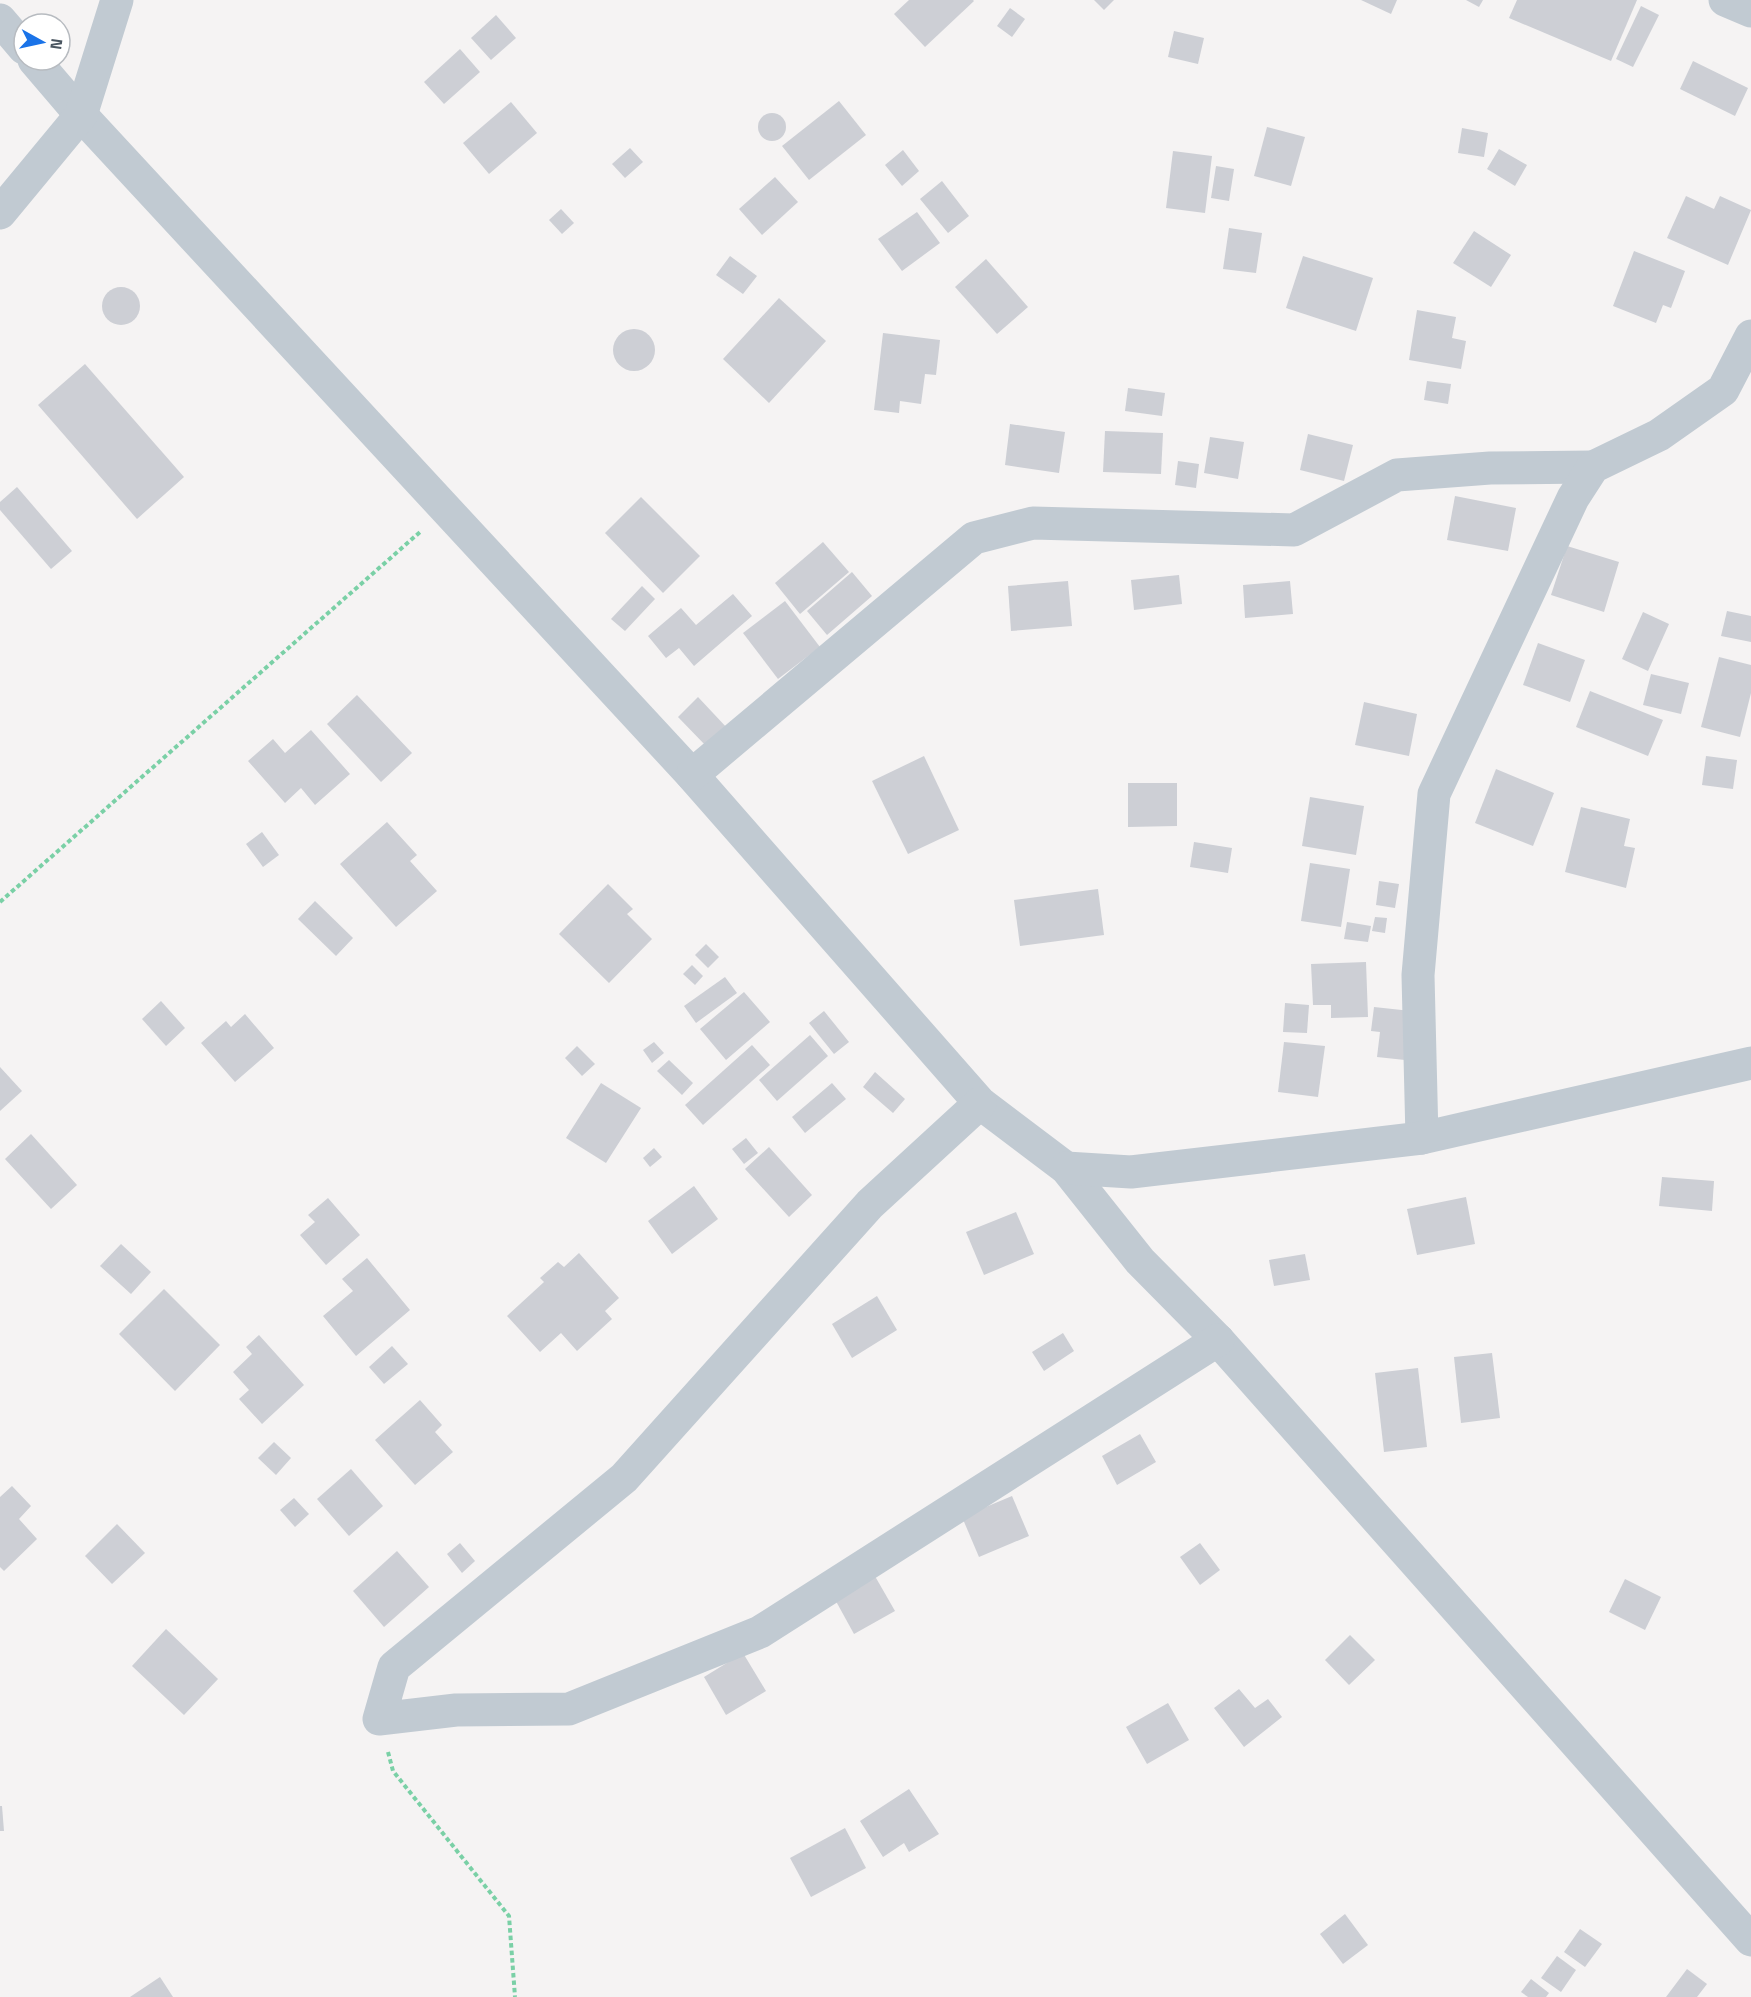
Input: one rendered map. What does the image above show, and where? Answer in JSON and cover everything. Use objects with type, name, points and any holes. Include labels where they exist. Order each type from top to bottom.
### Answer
[{"type":"street","points":[[0,213],[81,115],[117,0]]},
{"type":"street","points":[[1725,0],[1751,11]]},
{"type":"street","points":[[0,20],[12,34]]},
{"type":"street","points":[[44,72],[81,115],[692,775],[980,1103],[1066,1168],[1140,1261],[1218,1340],[1751,1941]]},
{"type":"street","points":[[692,775],[974,538],[1033,523],[1294,530],[1397,475],[1490,468],[1593,466],[1659,435],[1723,390],[1751,336]]},
{"type":"street","points":[[1422,1138],[1418,975],[1434,794],[1573,498],[1593,466]]},
{"type":"street","points":[[1066,1168],[1131,1172],[1422,1138],[1751,1063]]},
{"type":"street","points":[[980,1103],[870,1204],[624,1478],[394,1667],[379,1719],[456,1710],[570,1709],[760,1632],[1218,1340]]},
{"type":"path","points":[[0,903],[446,510]]},
{"type":"path","points":[[379,1719],[393,1771],[509,1916],[515,1997]]},
{"type":"building","points":[[909,0],[974,1],[925,47],[894,14]]},
{"type":"building","points":[[1094,0],[1114,0],[1104,10]]},
{"type":"building","points":[[1361,0],[1397,0],[1391,14]]},
{"type":"building","points":[[1466,0],[1483,0],[1479,7]]},
{"type":"building","points":[[1517,0],[1637,0],[1611,61],[1509,18]]},
{"type":"building","points":[[1641,6],[1659,15],[1633,67],[1616,59]]},
{"type":"building","points":[[1010,8],[1025,19],[1012,37],[997,26]]},
{"type":"building","points":[[496,15],[516,38],[491,60],[471,38]]},
{"type":"building","points":[[1174,31],[1204,38],[1198,64],[1168,57]]},
{"type":"building","points":[[460,49],[480,72],[444,104],[424,82]]},
{"type":"building","points":[[1693,61],[1748,88],[1735,116],[1680,89]]},
{"type":"building","points":[[839,101],[866,135],[809,180],[782,146]]},
{"type":"building","points":[[511,102],[537,133],[489,174],[463,143]]},
{"type":"building","points":[[772,113],[782,117],[786,127],[782,137],[772,141],[762,137],[758,127],[762,117]]},
{"type":"building","points":[[1267,127],[1305,137],[1291,186],[1254,176]]},
{"type":"building","points":[[1462,128],[1488,133],[1484,157],[1458,153]]},
{"type":"building","points":[[630,148],[643,162],[625,178],[612,164]]},
{"type":"building","points":[[1499,149],[1527,165],[1515,186],[1487,169]]},
{"type":"building","points":[[903,150],[919,171],[902,186],[885,165]]},
{"type":"building","points":[[1173,151],[1212,156],[1205,213],[1166,208]]},
{"type":"building","points":[[1216,166],[1234,169],[1229,201],[1211,198]]},
{"type":"building","points":[[775,177],[798,202],[762,235],[739,209]]},
{"type":"building","points":[[942,181],[969,216],[948,233],[920,199]]},
{"type":"building","points":[[1686,196],[1714,209],[1720,196],[1751,210],[1728,265],[1667,238]]},
{"type":"building","points":[[561,209],[574,223],[562,234],[549,220]]},
{"type":"building","points":[[917,212],[940,243],[902,271],[878,239]]},
{"type":"building","points":[[1229,228],[1262,233],[1256,273],[1223,269]]},
{"type":"building","points":[[1474,231],[1511,255],[1491,287],[1453,263]]},
{"type":"building","points":[[1634,251],[1685,271],[1671,308],[1663,305],[1656,323],[1613,306]]},
{"type":"building","points":[[730,256],[757,276],[743,294],[716,275]]},
{"type":"building","points":[[1303,256],[1373,278],[1356,331],[1286,308]]},
{"type":"building","points":[[986,259],[1028,307],[997,334],[955,287]]},
{"type":"building","points":[[121,287],[134,293],[140,306],[134,319],[121,325],[108,319],[102,306],[108,293]]},
{"type":"building","points":[[779,298],[826,341],[769,403],[723,359]]},
{"type":"building","points":[[1417,310],[1456,317],[1452,338],[1466,341],[1461,369],[1409,360]]},
{"type":"building","points":[[634,329],[649,335],[655,350],[649,365],[634,371],[619,365],[613,350],[619,335]]},
{"type":"building","points":[[883,333],[940,340],[936,375],[925,374],[921,404],[900,401],[899,413],[874,410]]},
{"type":"building","points":[[85,364],[184,477],[137,519],[38,405]]},
{"type":"building","points":[[1427,381],[1451,384],[1448,404],[1424,400]]},
{"type":"building","points":[[1128,388],[1165,393],[1162,416],[1125,411]]},
{"type":"building","points":[[1010,424],[1065,432],[1059,473],[1005,465]]},
{"type":"building","points":[[1105,431],[1163,433],[1161,474],[1103,472]]},
{"type":"building","points":[[1308,434],[1353,445],[1344,481],[1300,470]]},
{"type":"building","points":[[1210,437],[1244,442],[1238,479],[1204,473]]},
{"type":"building","points":[[1178,461],[1199,464],[1196,488],[1175,485]]},
{"type":"building","points":[[17,487],[72,551],[51,569],[0,510],[0,502]]},
{"type":"building","points":[[1455,496],[1516,508],[1508,551],[1447,540]]},
{"type":"building","points":[[641,497],[700,556],[663,593],[605,533]]},
{"type":"building","points":[[823,542],[849,572],[800,614],[775,583]]},
{"type":"building","points":[[1567,546],[1619,562],[1604,612],[1551,595]]},
{"type":"building","points":[[852,572],[872,596],[827,635],[807,611]]},
{"type":"building","points":[[1179,575],[1182,604],[1134,610],[1131,580]]},
{"type":"building","points":[[1068,581],[1072,626],[1011,631],[1008,586]]},
{"type":"building","points":[[1290,581],[1293,614],[1245,618],[1243,585]]},
{"type":"building","points":[[642,586],[655,599],[625,631],[611,619]]},
{"type":"building","points":[[733,594],[752,616],[694,666],[679,648],[666,658],[648,636],[681,608],[696,625]]},
{"type":"building","points":[[785,601],[820,647],[778,679],[743,633]]},
{"type":"building","points":[[1727,611],[1751,616],[1751,642],[1721,636]]},
{"type":"building","points":[[1643,612],[1669,624],[1648,671],[1622,659]]},
{"type":"building","points":[[1538,643],[1585,660],[1570,702],[1523,685]]},
{"type":"building","points":[[1719,657],[1751,665],[1751,693],[1740,737],[1701,727]]},
{"type":"building","points":[[1651,674],[1689,683],[1681,714],[1643,705]]},
{"type":"building","points":[[1590,691],[1663,720],[1648,756],[1576,727]]},
{"type":"building","points":[[357,695],[412,753],[381,782],[327,724]]},
{"type":"building","points":[[698,697],[728,729],[708,748],[678,717]]},
{"type":"building","points":[[1364,702],[1417,714],[1409,756],[1355,745]]},
{"type":"building","points":[[311,730],[350,774],[315,805],[301,788],[285,803],[248,761],[273,739],[285,753]]},
{"type":"building","points":[[924,756],[959,830],[908,854],[872,781]]},
{"type":"building","points":[[1706,756],[1737,760],[1733,789],[1702,785]]},
{"type":"building","points":[[1496,769],[1554,793],[1533,846],[1475,823]]},
{"type":"building","points":[[1128,783],[1177,783],[1177,826],[1128,827]]},
{"type":"building","points":[[1310,797],[1364,806],[1356,855],[1302,846]]},
{"type":"building","points":[[1581,807],[1630,819],[1624,846],[1635,848],[1626,888],[1565,872]]},
{"type":"building","points":[[387,822],[417,855],[410,861],[437,891],[396,927],[340,864]]},
{"type":"building","points":[[262,832],[279,855],[263,867],[246,844]]},
{"type":"building","points":[[1194,842],[1232,848],[1228,873],[1190,867]]},
{"type":"building","points":[[1310,863],[1350,869],[1341,927],[1301,921]]},
{"type":"building","points":[[1379,881],[1399,884],[1395,908],[1376,905]]},
{"type":"building","points":[[608,884],[633,909],[627,914],[652,939],[609,983],[559,934]]},
{"type":"building","points":[[1098,889],[1104,935],[1020,946],[1014,900]]},
{"type":"building","points":[[315,901],[353,938],[336,956],[298,919]]},
{"type":"building","points":[[1375,917],[1387,918],[1385,933],[1372,931]]},
{"type":"building","points":[[1347,922],[1371,926],[1368,942],[1344,939]]},
{"type":"building","points":[[706,944],[719,957],[708,968],[695,955]]},
{"type":"building","points":[[1366,962],[1368,1017],[1331,1018],[1331,1005],[1313,1005],[1311,964]]},
{"type":"building","points":[[692,965],[703,976],[695,985],[683,974]]},
{"type":"building","points":[[725,977],[737,993],[696,1023],[684,1006]]},
{"type":"building","points":[[744,992],[770,1022],[726,1060],[700,1029]]},
{"type":"building","points":[[161,1001],[185,1028],[166,1046],[142,1019]]},
{"type":"building","points":[[1285,1003],[1309,1005],[1307,1033],[1283,1032]]},
{"type":"building","points":[[1374,1007],[1411,1011],[1405,1060],[1377,1057],[1380,1032],[1371,1031]]},
{"type":"building","points":[[824,1011],[849,1042],[834,1054],[809,1023]]},
{"type":"building","points":[[245,1014],[274,1048],[235,1082],[201,1043],[226,1021],[231,1027]]},
{"type":"building","points":[[810,1035],[828,1056],[777,1101],[759,1080]]},
{"type":"building","points":[[654,1042],[664,1053],[652,1063],[643,1050]]},
{"type":"building","points":[[1284,1042],[1325,1046],[1318,1097],[1278,1092]]},
{"type":"building","points":[[752,1045],[770,1065],[703,1125],[685,1105]]},
{"type":"building","points":[[577,1046],[595,1064],[582,1076],[565,1058]]},
{"type":"building","points":[[669,1060],[693,1083],[682,1095],[657,1071]]},
{"type":"building","points":[[0,1067],[22,1091],[0,1111]]},
{"type":"building","points":[[875,1072],[905,1099],[893,1113],[863,1087]]},
{"type":"building","points":[[601,1083],[641,1108],[606,1163],[566,1138]]},
{"type":"building","points":[[832,1083],[846,1099],[805,1133],[792,1117]]},
{"type":"building","points":[[31,1134],[77,1185],[51,1209],[5,1159]]},
{"type":"building","points":[[746,1138],[758,1153],[744,1164],[732,1149]]},
{"type":"building","points":[[769,1147],[812,1195],[789,1217],[745,1169]]},
{"type":"building","points":[[654,1148],[662,1157],[650,1167],[643,1158]]},
{"type":"building","points":[[1662,1177],[1714,1181],[1712,1211],[1659,1206]]},
{"type":"building","points":[[694,1186],[718,1219],[672,1254],[648,1221]]},
{"type":"building","points":[[1466,1197],[1475,1244],[1417,1255],[1407,1209]]},
{"type":"building","points":[[328,1198],[360,1235],[326,1265],[300,1235],[315,1222],[308,1215]]},
{"type":"building","points":[[1016,1212],[1034,1254],[984,1275],[966,1232]]},
{"type":"building","points":[[121,1244],[151,1272],[131,1294],[100,1266]]},
{"type":"building","points":[[579,1253],[619,1298],[605,1311],[612,1319],[577,1351],[561,1333],[540,1352],[507,1316],[544,1282],[540,1278],[558,1262],[564,1267]]},
{"type":"building","points":[[1305,1254],[1310,1280],[1274,1286],[1269,1260]]},
{"type":"building","points":[[367,1258],[410,1310],[356,1356],[323,1316],[353,1291],[342,1279]]},
{"type":"building","points":[[164,1289],[220,1345],[175,1391],[119,1334]]},
{"type":"building","points":[[877,1296],[897,1330],[852,1358],[832,1324]]},
{"type":"building","points":[[1063,1333],[1074,1351],[1044,1371],[1032,1352]]},
{"type":"building","points":[[259,1335],[304,1385],[262,1424],[239,1399],[249,1390],[233,1372],[252,1354],[246,1347]]},
{"type":"building","points":[[392,1346],[408,1364],[384,1384],[369,1367]]},
{"type":"building","points":[[1492,1353],[1500,1418],[1461,1423],[1454,1357]]},
{"type":"building","points":[[1418,1368],[1427,1447],[1384,1452],[1375,1373]]},
{"type":"building","points":[[420,1400],[442,1425],[435,1432],[453,1452],[415,1485],[375,1440]]},
{"type":"building","points":[[1140,1434],[1156,1462],[1117,1485],[1102,1456]]},
{"type":"building","points":[[274,1442],[291,1458],[276,1475],[258,1458]]},
{"type":"building","points":[[351,1469],[383,1506],[349,1536],[317,1499]]},
{"type":"building","points":[[12,1486],[31,1506],[19,1519],[37,1539],[4,1571],[0,1567],[0,1497]]},
{"type":"building","points":[[1012,1496],[1029,1536],[979,1557],[962,1517]]},
{"type":"building","points":[[294,1498],[309,1514],[295,1527],[280,1510]]},
{"type":"building","points":[[117,1524],[145,1553],[112,1584],[85,1556]]},
{"type":"building","points":[[460,1543],[475,1561],[462,1573],[447,1554]]},
{"type":"building","points":[[1200,1543],[1220,1570],[1200,1585],[1180,1557]]},
{"type":"building","points":[[397,1551],[429,1587],[384,1627],[353,1591]]},
{"type":"building","points":[[872,1571],[895,1611],[854,1634],[832,1594]]},
{"type":"building","points":[[1625,1579],[1661,1597],[1645,1630],[1609,1612]]},
{"type":"building","points":[[166,1629],[218,1679],[184,1715],[132,1666]]},
{"type":"building","points":[[1350,1635],[1375,1660],[1349,1685],[1325,1660]]},
{"type":"building","points":[[743,1653],[766,1691],[726,1715],[704,1677]]},
{"type":"building","points":[[1239,1689],[1255,1708],[1268,1699],[1282,1717],[1244,1747],[1214,1708]]},
{"type":"building","points":[[1168,1703],[1189,1740],[1147,1764],[1126,1727]]},
{"type":"building","points":[[909,1789],[939,1834],[909,1852],[904,1843],[883,1857],[860,1821]]},
{"type":"building","points":[[0,1806],[2,1806],[4,1831],[0,1831]]},
{"type":"building","points":[[845,1828],[866,1868],[811,1897],[790,1858]]},
{"type":"building","points":[[1345,1914],[1368,1945],[1343,1964],[1320,1934]]},
{"type":"building","points":[[1580,1929],[1602,1944],[1585,1967],[1564,1952]]},
{"type":"building","points":[[1557,1956],[1576,1970],[1561,1992],[1541,1978]]},
{"type":"building","points":[[1687,1969],[1707,1984],[1697,1997],[1666,1997]]},
{"type":"building","points":[[160,1977],[173,1997],[130,1997]]},
{"type":"building","points":[[1531,1979],[1549,1993],[1546,1997],[1528,1997],[1521,1992]]}]
